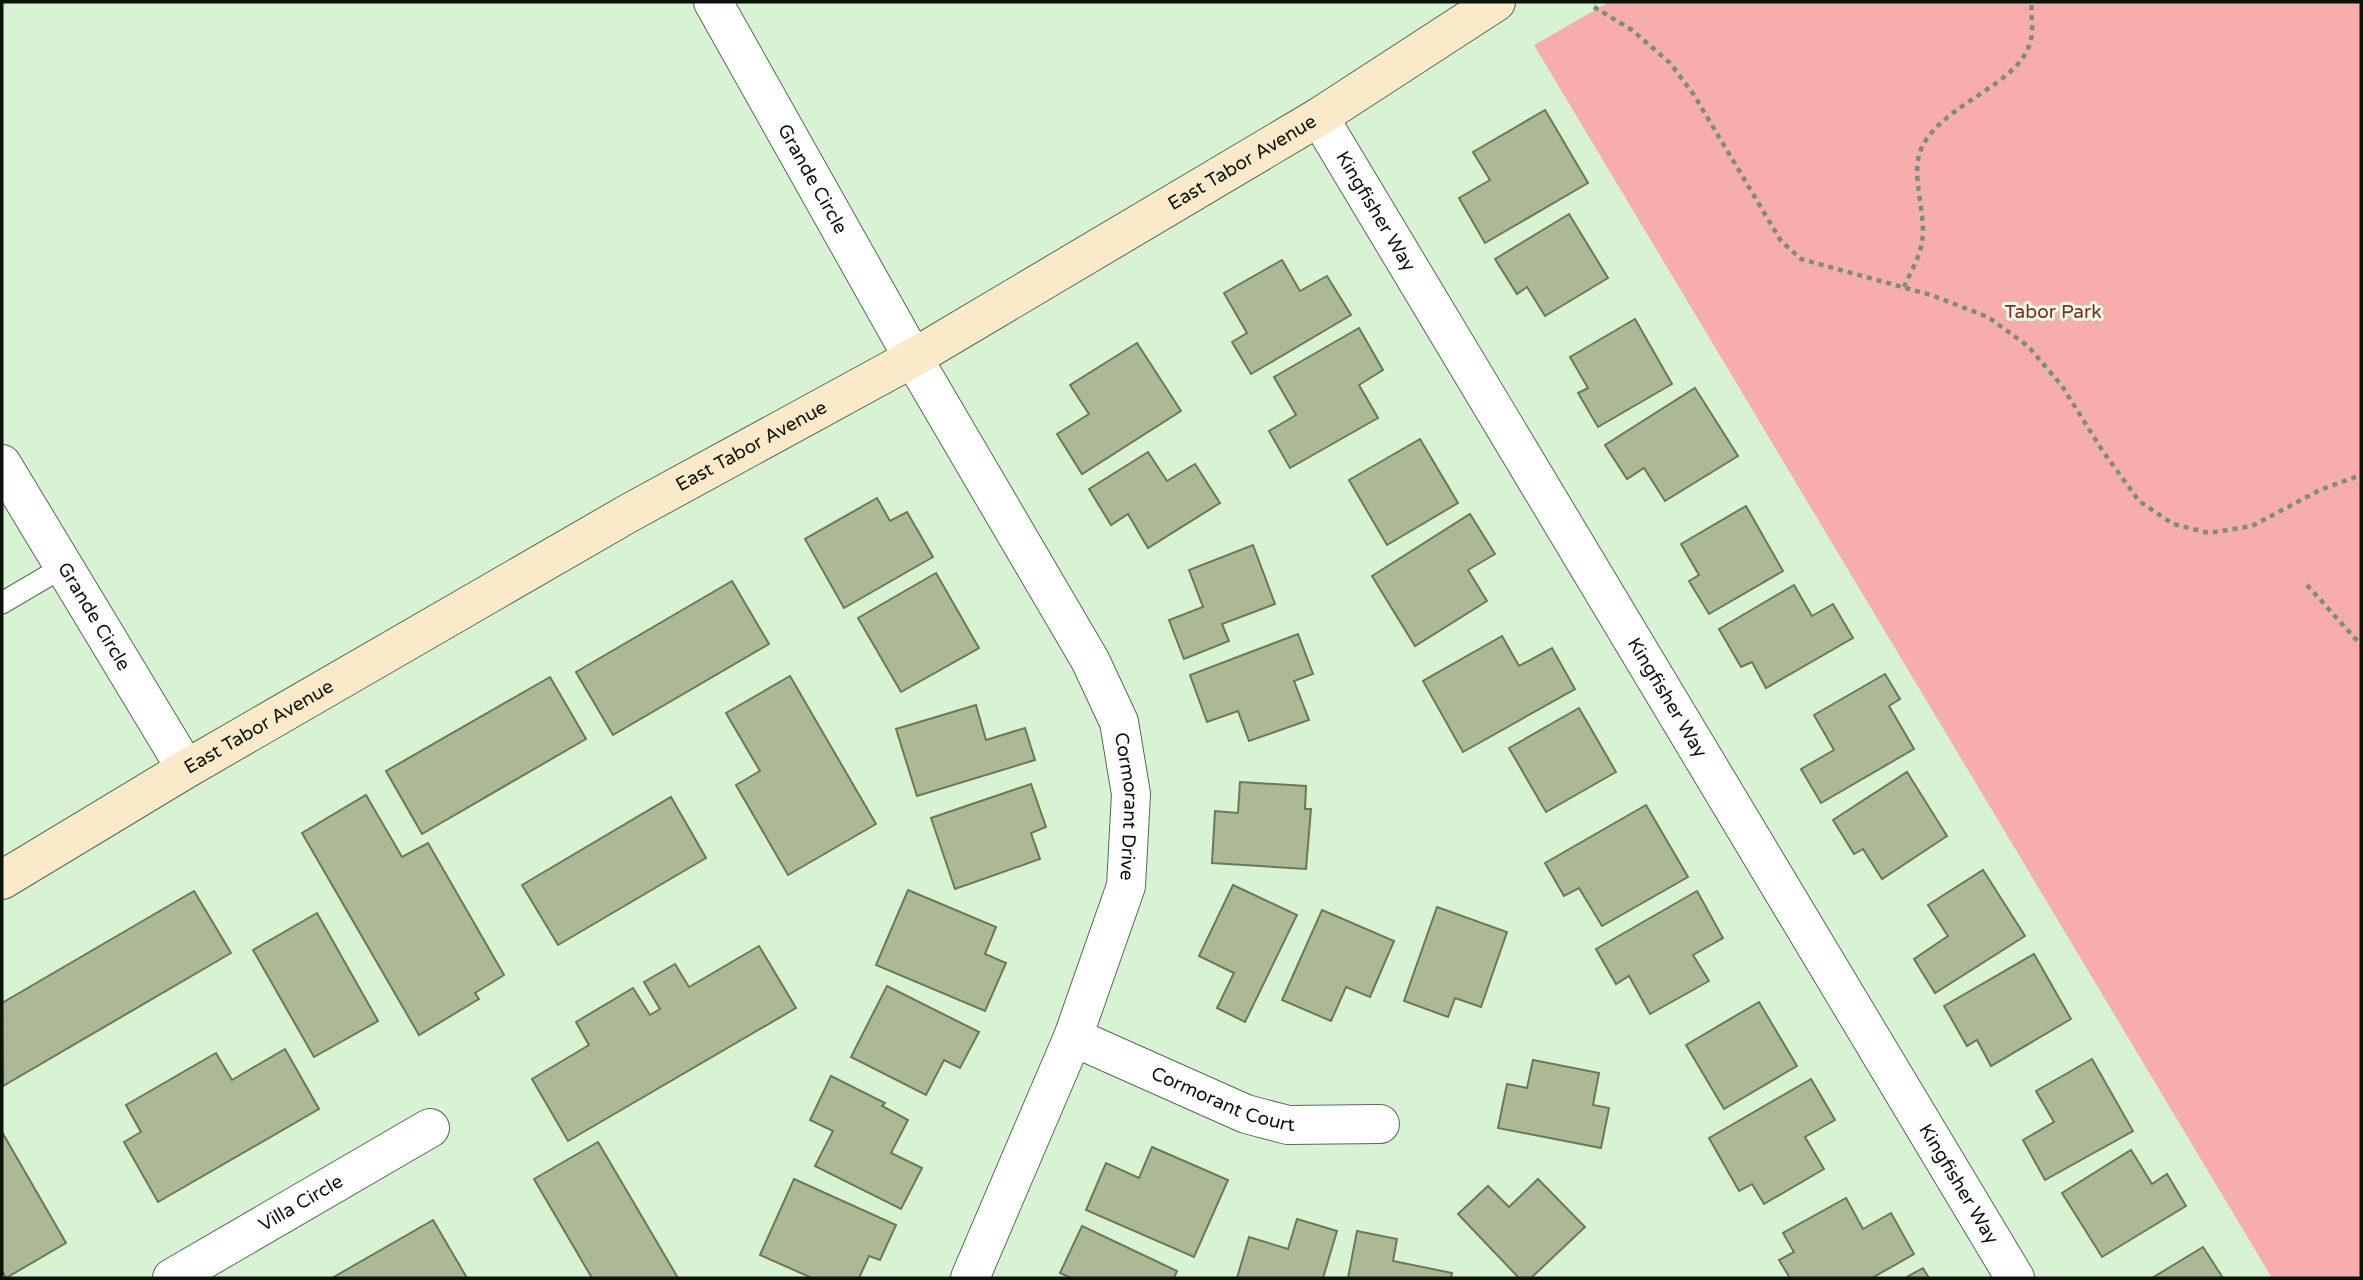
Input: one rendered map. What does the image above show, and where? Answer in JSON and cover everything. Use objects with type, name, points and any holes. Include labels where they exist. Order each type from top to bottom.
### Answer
[{"type":"main road","name":"East Tabor Avenue","points":[[2,880],[186,769],[629,513],[913,358],[1319,117],[1496,2]]},
{"type":"street","name":"Grande Circle","points":[[713,2],[913,358]]},
{"type":"street","name":"Kingfisher Way","points":[[1319,117],[2015,1278]]},
{"type":"street","name":"Cormorant Drive","points":[[913,358],[1090,660],[1119,722],[1131,794],[1126,886],[1073,1037],[970,1278]]},
{"type":"street","name":"Grande Circle","points":[[2,464],[186,769]]},
{"type":"street","name":"Cormorant Court","points":[[1073,1037],[1246,1114],[1288,1125],[1380,1124]]},
{"type":"street","name":"Villa Circle","points":[[172,1278],[430,1128]]},
{"type":"lane","points":[[2,603],[63,567]]},
{"type":"path","points":[[1904,288],[1922,244],[1923,215],[1917,178],[1921,149],[1934,129],[1954,111],[2001,80],[2020,63],[2031,40],[2032,2]]},
{"type":"path","points":[[1594,7],[1632,30],[1670,63],[1694,95],[1782,241],[1791,250],[1801,258],[1931,295],[1988,317],[2028,345],[2062,386],[2102,450],[2139,501],[2173,524],[2209,533],[2252,526],[2320,490],[2361,475]]},
{"type":"path","points":[[2307,585],[2361,645]]},
{"type":"green space","name":"Tabor Park","points":[[1609,2],[2361,2],[2361,1278],[2272,1278],[1534,45]]},
{"type":"building","points":[[1545,110],[1588,183],[1485,243],[1459,198],[1490,180],[1473,152]]},
{"type":"building","points":[[1569,214],[1608,278],[1545,316],[1527,287],[1517,294],[1495,259]]},
{"type":"building","points":[[1282,260],[1300,291],[1327,276],[1351,315],[1251,374],[1232,342],[1247,333],[1224,293]]},
{"type":"building","points":[[1635,319],[1672,384],[1598,427],[1578,393],[1588,388],[1570,357]]},
{"type":"building","points":[[1359,328],[1383,370],[1359,385],[1378,418],[1290,468],[1269,431],[1296,415],[1274,377]]},
{"type":"building","points":[[1137,343],[1181,411],[1082,474],[1057,434],[1089,414],[1070,385]]},
{"type":"building","points":[[1695,388],[1738,456],[1665,501],[1644,468],[1627,479],[1605,445]]},
{"type":"building","points":[[1420,439],[1458,503],[1387,545],[1349,480]]},
{"type":"building","points":[[1148,452],[1167,481],[1195,464],[1220,503],[1148,548],[1128,514],[1111,525],[1089,489]]},
{"type":"building","points":[[877,498],[890,521],[907,512],[933,557],[844,608],[805,539]]},
{"type":"building","points":[[1746,506],[1783,571],[1709,614],[1689,581],[1699,575],[1681,544]]},
{"type":"building","points":[[1470,514],[1495,554],[1468,570],[1487,601],[1415,646],[1372,576]]},
{"type":"building","points":[[1253,545],[1275,604],[1222,624],[1229,641],[1184,659],[1169,620],[1203,607],[1189,570]]},
{"type":"building","points":[[936,573],[979,648],[901,692],[858,618]]},
{"type":"building","points":[[732,581],[769,644],[613,735],[576,672]]},
{"type":"building","points":[[1794,585],[1812,616],[1833,604],[1853,638],[1766,688],[1752,662],[1741,667],[1719,629]]},
{"type":"building","points":[[1298,634],[1313,674],[1294,681],[1309,720],[1249,741],[1238,711],[1207,722],[1190,675]]},
{"type":"building","points":[[1502,636],[1519,666],[1552,648],[1575,689],[1463,752],[1423,681]]},
{"type":"building","points":[[1885,674],[1900,699],[1889,706],[1914,749],[1821,803],[1801,769],[1834,750],[1814,715]]},
{"type":"building","points":[[790,676],[876,824],[788,875],[736,785],[760,771],[726,713]]},
{"type":"building","points":[[550,677],[586,739],[422,834],[386,771]]},
{"type":"building","points":[[976,705],[986,740],[1025,728],[1035,760],[917,796],[896,729]]},
{"type":"building","points":[[1579,708],[1616,772],[1546,812],[1509,748]]},
{"type":"building","points":[[1907,772],[1947,836],[1882,879],[1863,849],[1854,854],[1833,820]]},
{"type":"building","points":[[1240,782],[1306,786],[1305,809],[1311,809],[1306,869],[1212,863],[1215,811],[1238,813]]},
{"type":"building","points":[[1031,784],[1046,827],[1031,833],[1040,859],[955,889],[931,818]]},
{"type":"building","points":[[366,795],[402,857],[428,843],[504,975],[475,993],[479,999],[419,1035],[302,833]]},
{"type":"building","points":[[671,797],[706,858],[558,945],[522,885]]},
{"type":"building","points":[[1646,805],[1688,877],[1602,926],[1579,888],[1564,896],[1545,863]]},
{"type":"building","points":[[1983,870],[2025,936],[1935,993],[1914,959],[1948,936],[1928,905]]},
{"type":"building","points":[[1233,885],[1297,915],[1245,1022],[1217,1008],[1234,973],[1199,956]]},
{"type":"building","points":[[908,890],[996,927],[985,954],[1006,963],[985,1011],[876,965]]},
{"type":"building","points":[[194,891],[231,953],[3,1086],[2,1003]]},
{"type":"building","points":[[1697,891],[1723,938],[1693,955],[1709,981],[1650,1014],[1629,976],[1616,984],[1596,949]]},
{"type":"building","points":[[1437,907],[1507,932],[1481,1007],[1455,998],[1448,1017],[1404,1001]]},
{"type":"building","points":[[1322,910],[1394,941],[1370,997],[1346,987],[1331,1021],[1282,1000]]},
{"type":"building","points":[[317,913],[378,1021],[314,1057],[253,950]]},
{"type":"building","points":[[759,946],[796,1008],[568,1141],[532,1079],[589,1045],[576,1022],[633,988],[650,1015],[660,1009],[644,982],[675,964],[689,987]]},
{"type":"building","points":[[2034,954],[2071,1019],[1991,1066],[1977,1040],[1967,1046],[1944,1006]]},
{"type":"building","points":[[887,986],[979,1032],[960,1068],[944,1060],[926,1095],[851,1057]]},
{"type":"building","points":[[1759,1002],[1797,1066],[1724,1109],[1686,1045]]},
{"type":"building","points":[[285,1049],[319,1109],[158,1202],[124,1142],[141,1132],[126,1105],[216,1053],[232,1080]]},
{"type":"building","points":[[2092,1059],[2133,1131],[2045,1180],[2023,1140],[2054,1122],[2036,1091]]},
{"type":"building","points":[[1533,1060],[1599,1073],[1593,1105],[1609,1108],[1601,1148],[1498,1128],[1507,1084],[1527,1088]]},
{"type":"building","points":[[831,1076],[885,1103],[882,1106],[908,1120],[891,1153],[922,1168],[901,1209],[815,1166],[833,1131],[810,1120]]},
{"type":"building","points":[[1811,1079],[1835,1120],[1805,1137],[1824,1169],[1764,1204],[1752,1184],[1739,1191],[1709,1138]]},
{"type":"building","points":[[2,1132],[66,1243],[6,1278],[2,1271]]},
{"type":"building","points":[[598,1142],[678,1278],[592,1278],[534,1179]]},
{"type":"building","points":[[1152,1147],[1228,1180],[1194,1257],[1086,1210],[1106,1163],[1139,1178]]},
{"type":"building","points":[[2131,1150],[2152,1184],[2167,1174],[2186,1206],[2102,1257],[2062,1193]]},
{"type":"building","points":[[794,1179],[896,1225],[880,1260],[869,1256],[859,1278],[812,1278],[760,1255]]},
{"type":"building","points":[[1538,1179],[1585,1227],[1531,1278],[1519,1278],[1458,1214],[1488,1186],[1509,1207]]},
{"type":"building","points":[[1846,1198],[1863,1229],[1891,1213],[1914,1254],[1872,1278],[1790,1278],[1779,1260],[1794,1252],[1783,1233]]},
{"type":"building","points":[[1297,1219],[1337,1231],[1323,1278],[1237,1278],[1249,1237],[1288,1249]]},
{"type":"building","points":[[433,1220],[467,1278],[332,1278]]},
{"type":"building","points":[[1082,1226],[1177,1271],[1174,1278],[1071,1278],[1060,1273]]},
{"type":"building","points":[[1357,1231],[1397,1239],[1393,1261],[1452,1273],[1451,1278],[1348,1278]]},
{"type":"building","points":[[2203,1247],[2223,1278],[2152,1278]]},
{"type":"building","points":[[1923,1268],[1929,1278],[1905,1278]]}]
